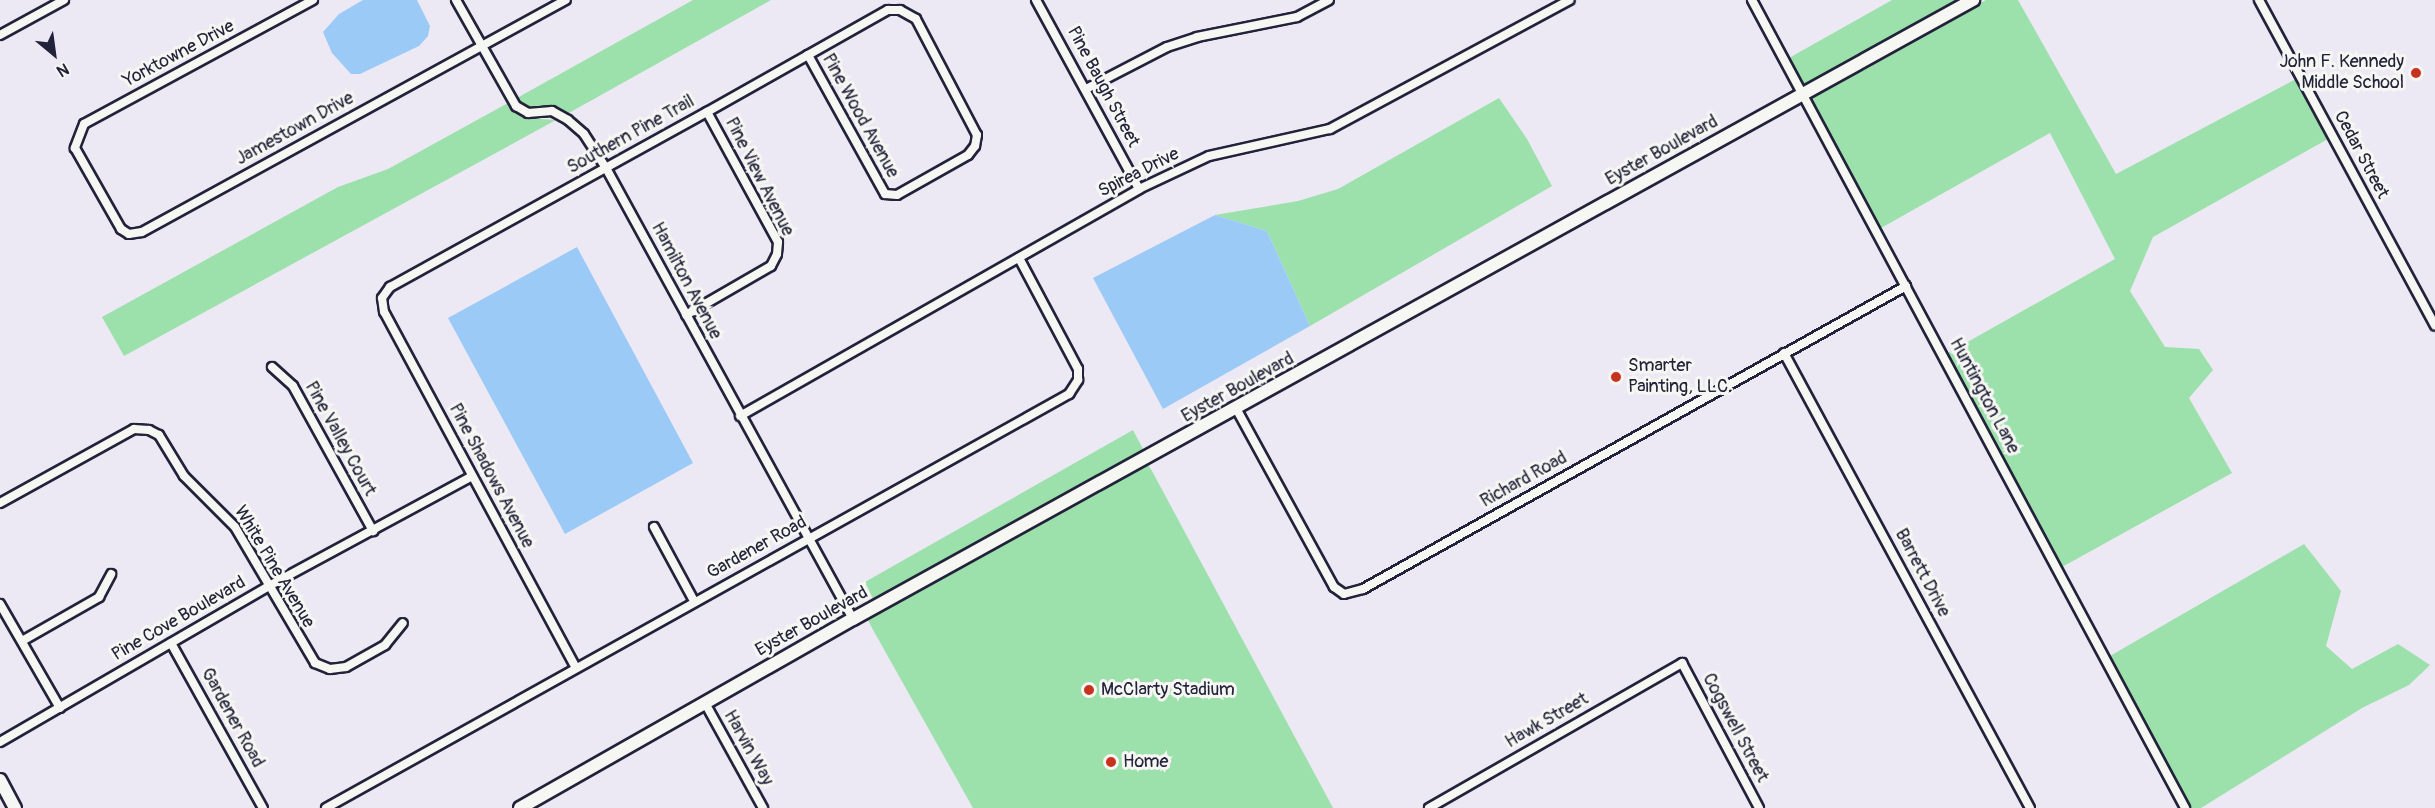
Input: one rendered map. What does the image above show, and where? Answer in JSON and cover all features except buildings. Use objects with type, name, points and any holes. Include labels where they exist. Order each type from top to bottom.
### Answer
[{"type":"street","points":[[0,35],[64,0]]},
{"type":"street","name":"Yorktowne Drive","points":[[75,148],[84,123],[313,0]]},
{"type":"street","name":"Hamilton Avenue","points":[[456,0],[516,106],[528,113],[552,111],[568,120],[584,134],[606,168],[853,619]]},
{"type":"street","name":"Jamestown Drive","points":[[75,148],[121,229],[129,234],[142,232],[566,0]]},
{"type":"street","name":"Pine Baugh Street","points":[[1036,0],[1139,189]]},
{"type":"street","points":[[1086,89],[1167,47],[1197,37],[1297,18],[1329,0]]},
{"type":"street","name":"Spirea Drive","points":[[740,416],[1139,189],[1209,156],[1330,129],[1570,0]]},
{"type":"street","name":"Huntington Lane","points":[[1752,0],[2185,808]]},
{"type":"street","name":"Eyster Boulevard","points":[[522,807],[853,619],[1237,410],[1803,93],[1974,0]]},
{"type":"street","name":"Cedar Street","points":[[2259,0],[2435,326]]},
{"type":"street","name":"Southern Pine Trail","points":[[382,298],[390,287],[888,10],[900,10],[916,19],[977,135],[968,154],[897,195],[885,194]]},
{"type":"street","name":"Pine Wood Avenue","points":[[808,55],[885,194]]},
{"type":"street","name":"Pine View Avenue","points":[[686,315],[771,266],[777,254],[778,242],[707,112]]},
{"type":"street","name":"Gardener Road","points":[[326,808],[694,601],[1070,394],[1078,380],[1078,369],[1019,258]]},
{"type":"street","name":"Richard Road","points":[[1237,410],[1334,587],[1344,594],[1363,589],[1906,286]]},
{"type":"street","name":"Pine Shadows Avenue","points":[[382,298],[384,312],[576,668]]},
{"type":"street","name":"Barrett Drive","points":[[1784,353],[2030,808]]},
{"type":"street","name":"Pine Valley Court","points":[[272,367],[293,386],[373,531]]},
{"type":"street","name":"White Pine Avenue","points":[[0,503],[134,429],[149,430],[159,435],[184,476],[235,527],[267,587],[305,651],[315,663],[330,669],[346,667],[385,645],[403,623]]},
{"type":"street","name":"Pine Cove Boulevard","points":[[0,742],[267,587],[472,477]]},
{"type":"street","points":[[654,527],[694,601]]},
{"type":"street","points":[[22,641],[99,597],[111,574]]},
{"type":"street","points":[[0,604],[60,708]]},
{"type":"street","name":"Gardener Road","points":[[171,643],[263,808]]},
{"type":"street","name":"Hawk Street","points":[[1429,808],[1682,663]]},
{"type":"street","name":"Cogswell Street","points":[[1682,663],[1760,808]]},
{"type":"street","name":"Harvin Way","points":[[705,703],[763,808]]},
{"type":"street","points":[[0,780],[15,808]]},
{"type":"green space","points":[[693,0],[771,0],[567,114],[554,106],[529,107],[519,102],[517,98]]},
{"type":"green space","points":[[1892,0],[1961,0],[1805,86],[1789,58]]},
{"type":"green space","points":[[1986,0],[2018,0],[2116,174],[2296,79],[2328,139],[2153,237],[2130,291],[2165,347],[2199,349],[2213,370],[2189,398],[2232,473],[2062,567],[1948,353],[2115,259],[2050,133],[1881,228],[1810,96]]},
{"type":"green space","points":[[1499,98],[1527,139],[1552,186],[1310,326],[1267,231],[1215,215],[1298,201],[1338,189]]},
{"type":"green space","points":[[508,103],[527,118],[556,120],[124,356],[102,317],[338,187],[388,169]]},
{"type":"green space","points":[[1133,430],[1145,453],[874,601],[865,582]]},
{"type":"green space","name":"McClarty Stadium","points":[[1148,465],[1333,808],[973,808],[872,628],[868,620]]},
{"type":"green space","points":[[2304,544],[2341,591],[2326,646],[2352,669],[2398,644],[2430,665],[2409,685],[2362,708],[2201,808],[2191,808],[2110,656]]},
{"type":"water","points":[[363,0],[417,0],[430,26],[428,36],[419,46],[360,74],[351,74],[332,53],[323,32],[339,14]]},
{"type":"water","points":[[1215,215],[1267,231],[1310,326],[1163,409],[1093,278]]},
{"type":"water","points":[[577,247],[693,463],[565,534],[448,318]]},
{"type":"place","name":"John F. Kennedy Middle School","points":[[2416,73]]},
{"type":"place","name":"Smarter Painting, LLC.","points":[[1616,377]]},
{"type":"place","name":"McClarty Stadium","points":[[1089,690]]},
{"type":"place","name":"Home","points":[[1111,762]]}]
